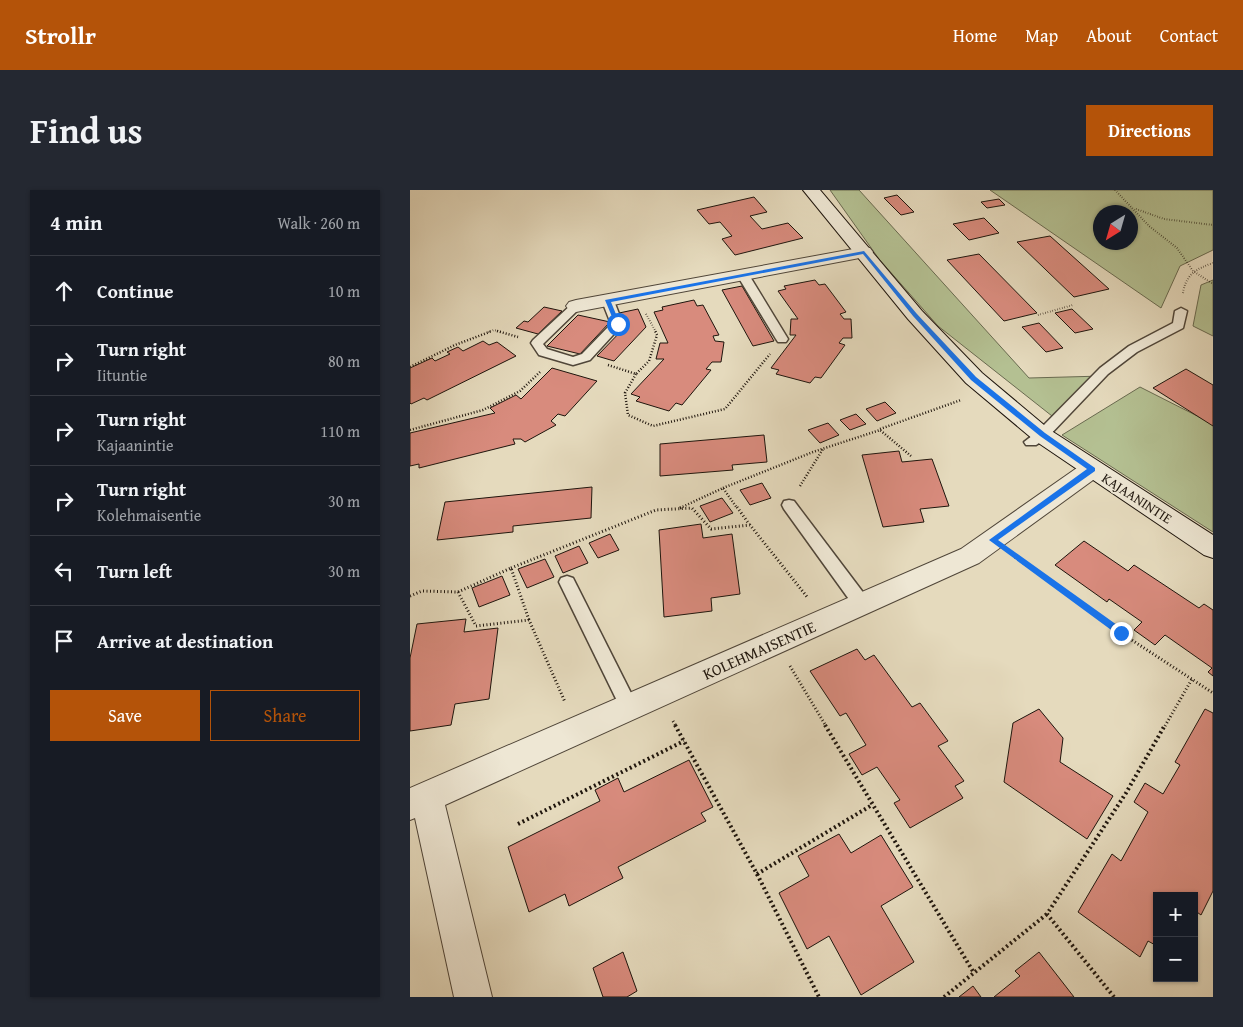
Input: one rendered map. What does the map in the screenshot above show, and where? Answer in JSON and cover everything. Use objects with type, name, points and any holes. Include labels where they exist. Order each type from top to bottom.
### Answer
[{"type":"street","name":"KAJAANINTIE","points":[[811,190],[915,315],[974,378],[1037,438],[1092,469],[1213,548]]},
{"type":"street","points":[[576,306],[864,252]]},
{"type":"street","name":"KOLEHMAISENTIE","points":[[418,800],[970,556],[1092,469]]},
{"type":"street","points":[[418,800],[473,997]]},
{"type":"lane","points":[[744,275],[782,339]]},
{"type":"lane","points":[[576,306],[537,343],[543,352],[573,360],[586,357],[618,324],[608,300]]},
{"type":"lane","points":[[1037,438],[1104,371],[1133,349],[1179,325],[1181,311]]},
{"type":"lane","points":[[789,506],[862,604]]},
{"type":"lane","points":[[567,582],[629,707]]},
{"type":"path","points":[[1116,190],[1131,205]]},
{"type":"path","points":[[1138,210],[1151,216],[1187,224],[1213,225]]},
{"type":"path","points":[[1138,213],[1149,226],[1176,248],[1193,271],[1213,284]]},
{"type":"path","points":[[1181,311],[1184,283],[1193,271],[1213,262]]},
{"type":"path","points":[[637,295],[657,334],[649,361],[636,374],[625,393],[628,415],[653,426],[725,409],[782,339]]},
{"type":"path","points":[[1038,315],[1073,306]]},
{"type":"path","points":[[410,367],[455,345],[494,330],[537,343]]},
{"type":"path","points":[[410,430],[483,410],[520,391],[556,356]]},
{"type":"path","points":[[586,357],[636,374]]},
{"type":"path","points":[[676,509],[823,448],[880,430],[964,399]]},
{"type":"path","points":[[880,430],[911,456]]},
{"type":"path","points":[[789,506],[823,448]]},
{"type":"path","points":[[723,488],[813,604]]},
{"type":"path","points":[[410,596],[422,591],[458,592],[511,568],[656,510],[692,508],[711,529],[750,525]]},
{"type":"path","points":[[992,540],[1121,633],[1213,693]]},
{"type":"path","points":[[511,568],[529,620],[568,710]]},
{"type":"path","points":[[458,592],[476,626],[529,620]]},
{"type":"path","points":[[776,642],[974,973]]},
{"type":"path","points":[[944,997],[1047,914],[1126,793],[1192,679]]},
{"type":"path","points":[[658,694],[756,874],[819,997]]},
{"type":"path","points":[[518,824],[684,741]]},
{"type":"path","points":[[756,874],[872,805]]},
{"type":"path","points":[[1047,914],[1114,997]]},
{"type":"green space","points":[[830,190],[859,190],[1029,378],[1103,376],[1052,416],[938,326],[879,259]]},
{"type":"green space","points":[[990,190],[1213,190],[1213,250],[1180,266],[1161,308]]},
{"type":"green space","points":[[1213,280],[1213,336],[1193,326],[1201,285]]},
{"type":"green space","points":[[1140,387],[1213,424],[1213,532],[1062,435]]},
{"type":"building","points":[[897,195],[914,212],[901,215],[884,198]]},
{"type":"building","points":[[754,197],[767,212],[750,216],[762,229],[788,223],[803,238],[735,255],[722,239],[732,236],[720,222],[709,224],[697,210]]},
{"type":"building","points":[[999,199],[1005,205],[987,208],[981,202]]},
{"type":"building","points":[[984,218],[999,233],[969,240],[953,224]]},
{"type":"building","points":[[1050,236],[1109,289],[1074,297],[1017,242]]},
{"type":"building","points":[[979,254],[1037,313],[1004,321],[947,260]]},
{"type":"building","points":[[815,280],[819,285],[825,284],[846,312],[840,314],[844,319],[851,319],[852,338],[843,338],[839,343],[845,345],[821,378],[815,377],[810,383],[776,374],[779,370],[771,368],[796,335],[790,335],[791,319],[798,319],[778,291],[786,289],[784,286]]},
{"type":"building","points":[[742,286],[774,341],[753,346],[722,290]]},
{"type":"building","points":[[694,300],[697,306],[703,305],[719,335],[713,336],[715,341],[724,342],[721,362],[712,362],[706,369],[711,370],[682,405],[676,403],[669,411],[636,401],[640,397],[631,394],[664,359],[656,359],[660,343],[668,343],[654,312],[663,310],[662,307]]},
{"type":"building","points":[[544,307],[562,311],[538,334],[516,328],[524,321],[528,322]]},
{"type":"building","points":[[638,309],[646,327],[614,361],[597,356],[626,326],[619,313]]},
{"type":"building","points":[[1072,309],[1093,329],[1075,333],[1055,313]]},
{"type":"building","points":[[578,315],[610,322],[580,354],[547,346]]},
{"type":"building","points":[[1039,323],[1063,348],[1046,352],[1022,327]]},
{"type":"building","points":[[483,341],[489,345],[497,342],[516,356],[427,400],[424,398],[410,403],[410,368],[432,358],[435,361],[450,354],[447,352],[458,347],[463,351]]},
{"type":"building","points":[[552,368],[597,381],[565,416],[558,414],[551,421],[556,425],[525,442],[521,439],[513,439],[515,444],[419,468],[419,464],[410,466],[410,433],[495,413],[490,408],[516,395],[521,399]]},
{"type":"building","points":[[1186,369],[1213,385],[1213,426],[1153,388]]},
{"type":"building","points":[[885,402],[896,413],[877,421],[866,409]]},
{"type":"building","points":[[856,414],[866,424],[850,430],[840,420]]},
{"type":"building","points":[[828,423],[839,435],[820,443],[808,430]]},
{"type":"building","points":[[764,435],[767,462],[732,465],[733,470],[660,476],[660,444]]},
{"type":"building","points":[[899,451],[902,462],[932,459],[949,506],[920,509],[924,522],[883,527],[862,455]]},
{"type":"building","points":[[762,483],[771,498],[750,505],[740,490]]},
{"type":"building","points":[[592,487],[591,518],[513,526],[513,532],[437,540],[445,502]]},
{"type":"building","points":[[722,498],[733,513],[710,522],[700,506]]},
{"type":"building","points":[[701,524],[703,538],[732,534],[740,594],[711,598],[712,611],[664,617],[659,530]]},
{"type":"building","points":[[610,534],[619,550],[598,558],[589,543]]},
{"type":"building","points":[[1084,541],[1128,571],[1134,565],[1199,608],[1204,604],[1213,610],[1213,676],[1208,672],[1212,668],[1165,635],[1155,645],[1134,630],[1142,622],[1109,599],[1107,602],[1055,565]]},
{"type":"building","points":[[579,546],[588,563],[563,573],[555,556]]},
{"type":"building","points":[[545,559],[554,577],[527,588],[518,569]]},
{"type":"building","points":[[502,576],[510,595],[479,607],[472,588]]},
{"type":"building","points":[[466,619],[464,632],[498,628],[489,699],[455,704],[451,725],[410,731],[410,658],[417,624]]},
{"type":"building","points":[[857,649],[865,660],[874,655],[912,707],[920,703],[948,741],[938,746],[964,781],[955,786],[963,798],[910,828],[894,803],[900,800],[877,767],[862,775],[849,754],[866,745],[846,713],[840,716],[810,671]]},
{"type":"building","points":[[1039,709],[1063,738],[1060,762],[1113,796],[1087,839],[1004,782],[1013,723]]},
{"type":"building","points":[[1205,709],[1213,713],[1213,891],[1201,915],[1198,913],[1198,892],[1153,892],[1153,944],[1148,941],[1140,957],[1078,912],[1112,854],[1121,861],[1148,812],[1134,802],[1145,783],[1163,794],[1180,765],[1175,762]]},
{"type":"building","points":[[689,760],[713,807],[701,813],[706,821],[618,867],[623,878],[569,906],[565,894],[529,912],[508,847],[600,801],[595,790],[618,778],[624,792]]},
{"type":"building","points":[[839,834],[851,853],[881,835],[913,887],[881,906],[914,962],[861,995],[829,936],[807,949],[779,893],[809,876],[798,856]]},
{"type":"building","points":[[623,952],[637,991],[627,997],[603,997],[593,968]]},
{"type":"building","points":[[1039,952],[1074,997],[994,997],[1020,976],[1015,971]]},
{"type":"building","points":[[973,986],[981,997],[959,997]]},
{"type":"route","points":[[618,324],[608,300],[864,252],[915,315],[974,378],[1042,435],[1092,469],[992,540],[1121,633]]}]
